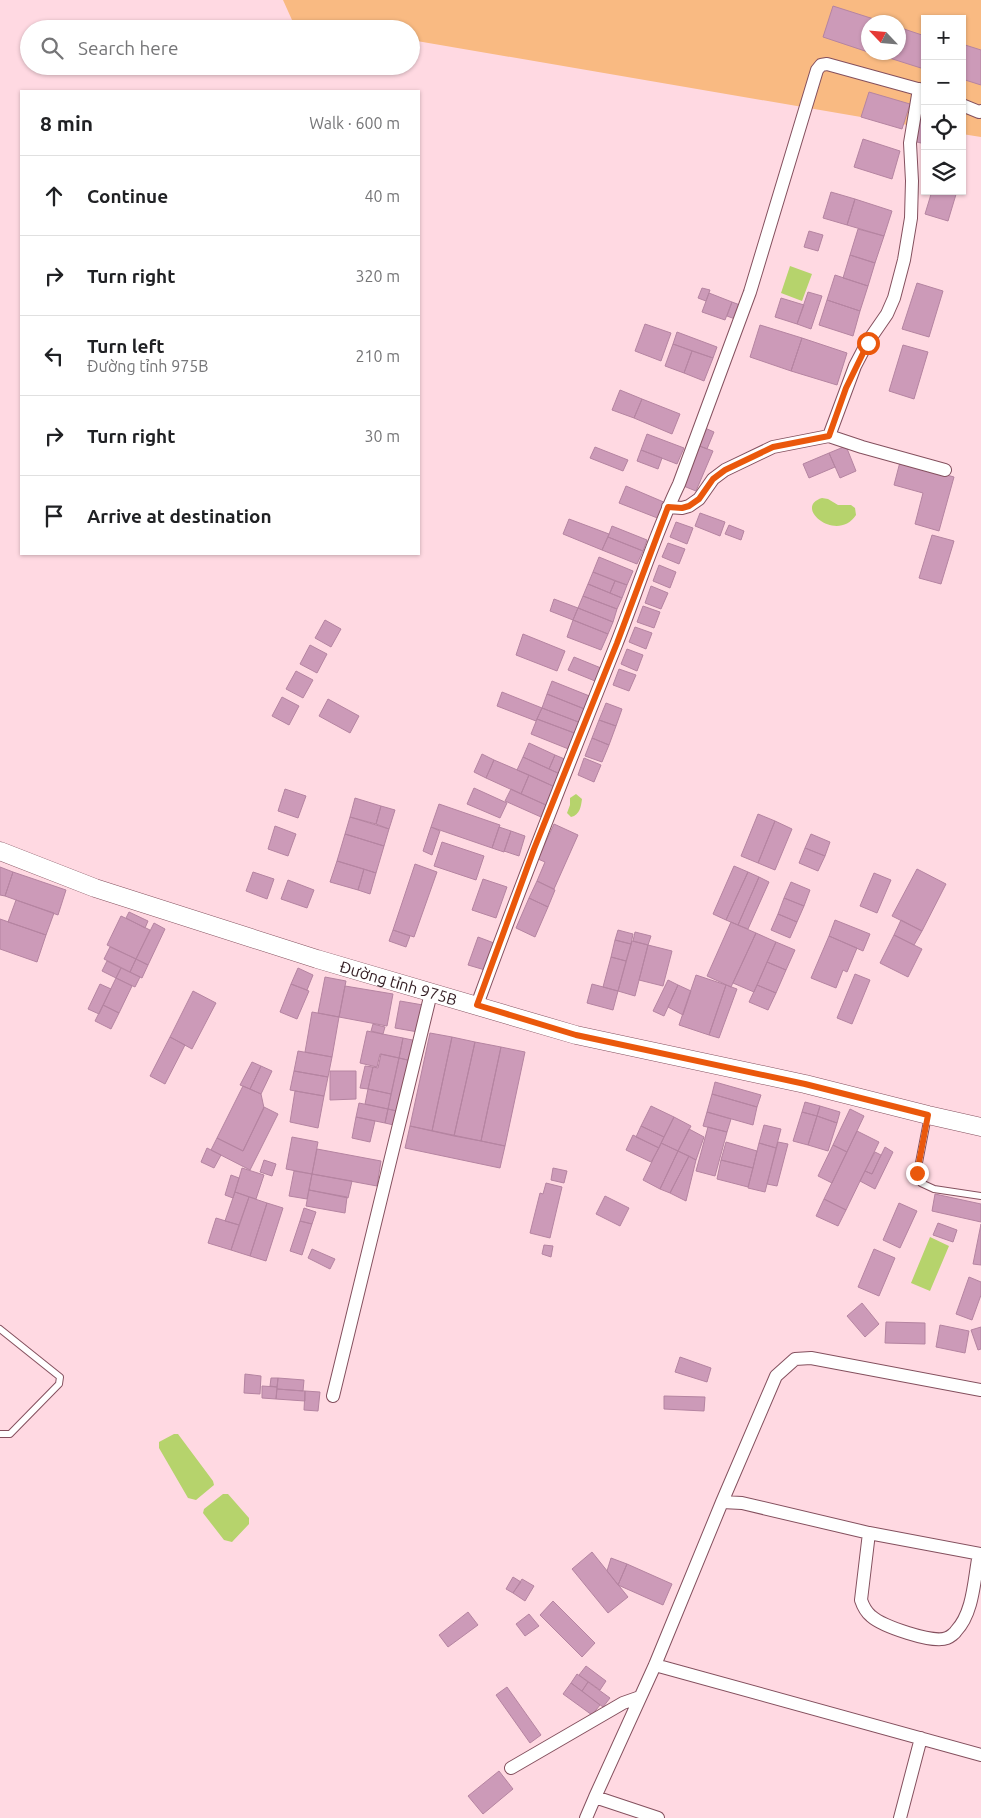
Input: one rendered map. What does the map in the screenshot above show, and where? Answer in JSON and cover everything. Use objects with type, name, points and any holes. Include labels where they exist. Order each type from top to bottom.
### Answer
[{"type":"main road","name":"Đường tỉnh 975B","points":[[0,851],[95,888],[317,959],[576,1035],[805,1084],[981,1127]]},
{"type":"street","points":[[477,1005],[534,849],[617,643],[668,507],[679,484],[750,292],[817,70],[821,65],[828,64],[921,90]]},
{"type":"street","points":[[829,436],[856,366],[887,314],[894,298],[911,218],[910,143],[921,94]]},
{"type":"street","points":[[966,107],[981,111]]},
{"type":"street","points":[[668,507],[682,508],[689,506],[699,499],[713,479],[725,470],[773,447],[829,436],[945,470]]},
{"type":"street","points":[[333,1396],[431,993]]},
{"type":"street","points":[[586,1818],[655,1665],[776,1376],[795,1359],[811,1358],[981,1390]]},
{"type":"street","points":[[722,1502],[742,1503],[869,1533],[980,1554],[969,1608],[956,1632],[946,1639],[930,1638],[889,1627],[872,1618],[864,1609],[861,1600],[869,1533]]},
{"type":"street","points":[[655,1665],[981,1755]]},
{"type":"street","points":[[512,1768],[623,1704],[640,1698]]},
{"type":"street","points":[[900,1818],[921,1738]]},
{"type":"street","points":[[595,1797],[658,1818]]},
{"type":"lane","points":[[928,1115],[917,1173],[921,1183],[934,1189],[981,1196]]},
{"type":"lane","points":[[0,1329],[60,1378],[59,1384],[10,1434],[0,1434]]},
{"type":"shaded area","points":[[283,0],[981,0],[981,137],[966,135],[966,15],[921,15],[921,127],[420,42],[420,20],[292,20]]},
{"type":"shaded area","points":[[790,266],[812,274],[802,301],[781,293]]},
{"type":"shaded area","points":[[822,498],[838,505],[851,505],[855,508],[856,515],[848,523],[838,526],[829,525],[821,521],[812,509],[814,503]]},
{"type":"shaded area","points":[[576,794],[582,799],[580,810],[571,817],[567,813],[570,798]]},
{"type":"shaded area","points":[[930,1237],[949,1246],[930,1291],[911,1283]]},
{"type":"shaded area","points":[[174,1434],[178,1434],[213,1481],[214,1485],[196,1500],[188,1498],[159,1448],[159,1442]]},
{"type":"shaded area","points":[[223,1494],[228,1494],[249,1518],[249,1524],[232,1542],[224,1540],[203,1513],[204,1509]]},
{"type":"building","points":[[833,6],[861,15],[861,50],[823,37]]},
{"type":"building","points":[[906,30],[921,35],[921,68],[896,60],[906,60]]},
{"type":"building","points":[[966,45],[981,50],[981,85],[966,80]]},
{"type":"building","points":[[869,92],[910,104],[902,129],[861,117]]},
{"type":"building","points":[[920,117],[921,117],[921,143],[913,141]]},
{"type":"building","points":[[863,139],[900,151],[892,179],[854,167]]},
{"type":"building","points":[[831,192],[855,199],[847,225],[823,218]]},
{"type":"building","points":[[931,195],[956,195],[948,221],[925,214]]},
{"type":"building","points":[[855,199],[892,211],[884,236],[847,225]]},
{"type":"building","points":[[858,229],[884,236],[875,263],[850,255]]},
{"type":"building","points":[[809,231],[823,235],[818,251],[804,247]]},
{"type":"building","points":[[850,255],[875,263],[868,286],[843,278]]},
{"type":"building","points":[[835,275],[868,286],[860,311],[827,300]]},
{"type":"building","points":[[917,283],[943,291],[929,337],[902,329]]},
{"type":"building","points":[[702,288],[710,290],[706,301],[698,298]]},
{"type":"building","points":[[808,292],[822,296],[811,329],[797,324]]},
{"type":"building","points":[[709,293],[732,302],[725,320],[702,312]]},
{"type":"building","points":[[781,298],[804,305],[797,324],[775,317]]},
{"type":"building","points":[[827,300],[860,311],[853,336],[819,325]]},
{"type":"building","points":[[732,302],[740,305],[735,319],[727,316]]},
{"type":"building","points":[[645,324],[671,333],[661,361],[635,351]]},
{"type":"building","points":[[760,325],[802,338],[791,371],[750,357]]},
{"type":"building","points":[[677,332],[717,347],[713,358],[673,344]]},
{"type":"building","points":[[802,338],[847,353],[837,385],[791,371]]},
{"type":"building","points":[[673,344],[692,351],[684,373],[665,366]]},
{"type":"building","points":[[903,345],[928,352],[914,399],[889,391]]},
{"type":"building","points":[[692,351],[713,358],[704,381],[684,373]]},
{"type":"building","points":[[620,390],[642,399],[634,418],[612,410]]},
{"type":"building","points":[[642,399],[680,414],[672,434],[634,418]]},
{"type":"building","points":[[705,428],[714,432],[707,449],[697,445]]},
{"type":"building","points":[[647,434],[684,448],[677,464],[641,450]]},
{"type":"building","points":[[697,445],[713,451],[696,491],[681,485]]},
{"type":"building","points":[[846,446],[856,471],[840,478],[829,453]]},
{"type":"building","points":[[595,447],[628,460],[623,471],[590,458]]},
{"type":"building","points":[[641,450],[662,458],[658,469],[637,461]]},
{"type":"building","points":[[829,453],[835,467],[809,478],[803,464]]},
{"type":"building","points":[[900,462],[954,477],[939,531],[915,524],[923,493],[894,485]]},
{"type":"building","points":[[626,486],[666,503],[660,519],[619,503]]},
{"type":"building","points":[[700,513],[725,522],[720,536],[695,526]]},
{"type":"building","points":[[569,519],[609,534],[602,550],[563,534]]},
{"type":"building","points":[[676,522],[693,528],[687,544],[670,537]]},
{"type":"building","points":[[729,525],[744,531],[741,540],[725,534]]},
{"type":"building","points":[[612,526],[647,540],[643,551],[608,537]]},
{"type":"building","points":[[932,535],[954,541],[941,584],[919,578]]},
{"type":"building","points":[[608,537],[643,551],[637,564],[602,550]]},
{"type":"building","points":[[668,543],[685,549],[679,564],[662,557]]},
{"type":"building","points":[[599,557],[633,571],[627,585],[593,572]]},
{"type":"building","points":[[659,565],[676,572],[670,588],[653,581]]},
{"type":"building","points":[[593,572],[615,581],[610,593],[588,584]]},
{"type":"building","points":[[615,581],[627,585],[622,598],[610,593]]},
{"type":"building","points":[[588,584],[622,598],[617,609],[583,596]]},
{"type":"building","points":[[651,586],[668,593],[661,609],[645,603]]},
{"type":"building","points":[[583,596],[617,609],[613,622],[578,608]]},
{"type":"building","points":[[554,599],[578,608],[573,620],[550,611]]},
{"type":"building","points":[[643,606],[660,612],[654,628],[637,622]]},
{"type":"building","points":[[578,608],[613,622],[608,634],[573,620]]},
{"type":"building","points":[[325,620],[341,629],[331,647],[315,638]]},
{"type":"building","points":[[573,620],[608,634],[601,650],[567,637]]},
{"type":"building","points":[[635,627],[652,633],[646,649],[629,642]]},
{"type":"building","points":[[523,634],[565,651],[557,671],[516,655]]},
{"type":"building","points":[[310,645],[327,654],[317,673],[300,664]]},
{"type":"building","points":[[627,649],[643,655],[637,671],[621,664]]},
{"type":"building","points":[[574,657],[601,668],[595,681],[568,670]]},
{"type":"building","points":[[619,669],[636,675],[629,691],[613,685]]},
{"type":"building","points":[[296,671],[313,680],[303,698],[286,689]]},
{"type":"building","points":[[552,681],[592,697],[587,710],[547,694]]},
{"type":"building","points":[[502,692],[542,708],[536,721],[497,706]]},
{"type":"building","points":[[547,694],[587,710],[581,723],[542,708]]},
{"type":"building","points":[[282,697],[299,706],[289,725],[272,716]]},
{"type":"building","points":[[328,699],[359,716],[350,733],[319,716]]},
{"type":"building","points":[[606,703],[622,709],[616,726],[599,720]]},
{"type":"building","points":[[542,708],[581,723],[577,734],[537,719]]},
{"type":"building","points":[[537,719],[577,734],[571,750],[531,734]]},
{"type":"building","points":[[599,720],[616,726],[609,745],[592,738]]},
{"type":"building","points":[[592,738],[609,745],[602,762],[585,756]]},
{"type":"building","points":[[529,743],[555,755],[549,769],[523,757]]},
{"type":"building","points":[[482,754],[494,760],[486,778],[474,772]]},
{"type":"building","points":[[555,755],[567,760],[560,774],[549,769]]},
{"type":"building","points":[[523,757],[560,774],[555,787],[517,770]]},
{"type":"building","points":[[584,758],[601,765],[594,782],[578,775]]},
{"type":"building","points":[[494,760],[529,775],[521,794],[486,778]]},
{"type":"building","points":[[529,775],[555,787],[546,805],[521,794]]},
{"type":"building","points":[[474,788],[507,803],[500,818],[467,804]]},
{"type":"building","points":[[285,789],[306,796],[298,818],[278,811]]},
{"type":"building","points":[[511,789],[546,805],[541,817],[505,801]]},
{"type":"building","points":[[355,798],[381,806],[376,824],[350,817]]},
{"type":"building","points":[[439,804],[500,825],[492,848],[431,827]]},
{"type":"building","points":[[381,806],[395,810],[389,829],[376,824]]},
{"type":"building","points":[[758,814],[775,821],[758,863],[741,856]]},
{"type":"building","points":[[350,817],[389,829],[384,846],[345,834]]},
{"type":"building","points":[[775,821],[792,829],[775,870],[758,863]]},
{"type":"building","points":[[554,824],[578,835],[554,889],[537,881],[545,862],[538,859]]},
{"type":"building","points":[[275,826],[296,834],[288,856],[268,849]]},
{"type":"building","points":[[431,827],[440,831],[432,855],[423,851]]},
{"type":"building","points":[[499,827],[511,831],[504,852],[492,848]]},
{"type":"building","points":[[511,831],[525,836],[519,856],[504,851]]},
{"type":"building","points":[[345,834],[384,846],[376,873],[337,861]]},
{"type":"building","points":[[811,834],[830,842],[825,856],[805,848]]},
{"type":"building","points":[[442,842],[484,856],[476,880],[434,866]]},
{"type":"building","points":[[805,848],[825,856],[818,871],[799,863]]},
{"type":"building","points":[[337,861],[364,869],[358,890],[330,882]]},
{"type":"building","points":[[415,864],[437,872],[414,937],[393,930]]},
{"type":"building","points":[[734,866],[748,872],[726,920],[713,914]]},
{"type":"building","points":[[0,867],[13,872],[5,896],[0,895]]},
{"type":"building","points":[[364,869],[376,873],[370,894],[358,890]]},
{"type":"building","points":[[917,869],[946,884],[922,931],[892,916]]},
{"type":"building","points":[[13,872],[66,890],[58,915],[5,896]]},
{"type":"building","points":[[253,872],[274,879],[267,899],[246,891]]},
{"type":"building","points":[[748,872],[759,877],[738,925],[726,920]]},
{"type":"building","points":[[874,873],[891,880],[877,913],[860,906]]},
{"type":"building","points":[[759,877],[769,882],[748,929],[738,925]]},
{"type":"building","points":[[483,879],[507,887],[496,918],[472,910]]},
{"type":"building","points":[[288,880],[314,890],[307,908],[281,899]]},
{"type":"building","points":[[537,881],[555,890],[548,907],[529,898]]},
{"type":"building","points":[[791,882],[810,890],[804,906],[784,898]]},
{"type":"building","points":[[529,898],[548,907],[535,937],[516,928]]},
{"type":"building","points":[[784,898],[804,906],[797,922],[778,914]]},
{"type":"building","points":[[16,900],[54,913],[46,935],[8,922]]},
{"type":"building","points":[[129,912],[148,921],[145,928],[126,918]]},
{"type":"building","points":[[778,914],[797,922],[790,938],[771,930]]},
{"type":"building","points":[[121,916],[150,930],[136,959],[107,945]]},
{"type":"building","points":[[0,919],[46,935],[37,962],[0,949]]},
{"type":"building","points":[[835,920],[870,934],[863,951],[829,936]]},
{"type":"building","points":[[901,920],[922,931],[914,945],[894,935]]},
{"type":"building","points":[[731,922],[756,933],[731,987],[707,976]]},
{"type":"building","points":[[154,923],[165,929],[148,965],[136,959]]},
{"type":"building","points":[[393,930],[410,936],[406,947],[389,941]]},
{"type":"building","points":[[618,930],[633,934],[631,944],[615,940]]},
{"type":"building","points":[[635,932],[651,936],[648,945],[633,941]]},
{"type":"building","points":[[756,933],[776,942],[754,992],[733,983]]},
{"type":"building","points":[[894,935],[922,949],[908,977],[880,963]]},
{"type":"building","points":[[829,936],[857,948],[847,972],[843,970],[836,988],[811,978]]},
{"type":"building","points":[[478,937],[494,943],[485,970],[468,965]]},
{"type":"building","points":[[615,940],[631,944],[626,961],[611,957]]},
{"type":"building","points":[[632,941],[648,945],[635,996],[618,991]]},
{"type":"building","points":[[776,942],[795,950],[786,970],[767,962]]},
{"type":"building","points":[[648,945],[672,951],[663,986],[639,980]]},
{"type":"building","points":[[110,947],[136,959],[130,972],[104,959]]},
{"type":"building","points":[[611,957],[626,961],[618,991],[603,987]]},
{"type":"building","points":[[136,959],[148,965],[142,978],[130,972]]},
{"type":"building","points":[[107,961],[121,968],[116,978],[102,971]]},
{"type":"building","points":[[767,962],[786,970],[776,993],[757,985]]},
{"type":"building","points":[[121,968],[140,977],[135,987],[116,978]]},
{"type":"building","points":[[298,968],[313,975],[307,990],[291,984]]},
{"type":"building","points":[[855,974],[870,980],[852,1024],[837,1018]]},
{"type":"building","points":[[696,975],[726,985],[709,1035],[679,1025]]},
{"type":"building","points":[[325,977],[346,981],[339,1017],[318,1013]]},
{"type":"building","points":[[116,978],[132,986],[119,1013],[103,1005]]},
{"type":"building","points":[[668,980],[678,985],[664,1016],[653,1011]]},
{"type":"building","points":[[100,984],[111,989],[99,1014],[88,1009]]},
{"type":"building","points":[[291,984],[309,991],[297,1019],[280,1012]]},
{"type":"building","points":[[592,984],[618,991],[613,1010],[587,1003]]},
{"type":"building","points":[[678,985],[691,991],[683,1015],[668,1007]]},
{"type":"building","points":[[726,985],[737,989],[719,1038],[709,1035]]},
{"type":"building","points":[[757,985],[776,993],[768,1010],[749,1002]]},
{"type":"building","points":[[345,986],[393,994],[387,1026],[339,1017]]},
{"type":"building","points":[[193,991],[216,1003],[192,1049],[170,1037]]},
{"type":"building","points":[[400,1001],[423,1005],[418,1032],[395,1028]]},
{"type":"building","points":[[103,1005],[119,1013],[111,1029],[95,1021]]},
{"type":"building","points":[[312,1012],[339,1017],[332,1057],[305,1052]]},
{"type":"building","points":[[373,1024],[385,1027],[383,1034],[371,1031]]},
{"type":"building","points":[[367,1031],[403,1038],[399,1058],[380,1054],[377,1067],[360,1063]]},
{"type":"building","points":[[430,1033],[452,1037],[432,1131],[410,1126]]},
{"type":"building","points":[[170,1037],[185,1045],[165,1084],[150,1076]]},
{"type":"building","points":[[452,1037],[475,1042],[454,1136],[432,1131]]},
{"type":"building","points":[[403,1038],[417,1041],[412,1061],[399,1058]]},
{"type":"building","points":[[475,1042],[501,1047],[481,1141],[454,1136]]},
{"type":"building","points":[[501,1047],[525,1052],[505,1146],[481,1141]]},
{"type":"building","points":[[298,1051],[332,1057],[328,1077],[294,1071]]},
{"type":"building","points":[[381,1054],[399,1058],[391,1094],[368,1089],[373,1067],[378,1068]]},
{"type":"building","points":[[399,1058],[412,1061],[401,1112],[388,1109]]},
{"type":"building","points":[[252,1062],[261,1066],[250,1089],[240,1085]]},
{"type":"building","points":[[261,1066],[272,1071],[261,1094],[250,1089]]},
{"type":"building","points":[[365,1066],[373,1067],[368,1089],[360,1088]]},
{"type":"building","points":[[294,1071],[328,1077],[324,1096],[290,1090]]},
{"type":"building","points":[[330,1071],[356,1071],[356,1099],[330,1100]]},
{"type":"building","points":[[715,1082],[761,1095],[757,1107],[712,1094]]},
{"type":"building","points":[[243,1086],[261,1094],[264,1108],[243,1151],[217,1138]]},
{"type":"building","points":[[368,1089],[391,1094],[388,1109],[365,1104]]},
{"type":"building","points":[[295,1091],[324,1096],[318,1128],[290,1122]]},
{"type":"building","points":[[712,1094],[757,1107],[753,1125],[707,1112]]},
{"type":"building","points":[[805,1102],[820,1106],[817,1116],[802,1112]]},
{"type":"building","points":[[359,1103],[388,1109],[385,1123],[356,1117]]},
{"type":"building","points":[[651,1106],[674,1117],[664,1137],[641,1126]]},
{"type":"building","points":[[820,1106],[840,1112],[837,1123],[817,1116]]},
{"type":"building","points":[[264,1107],[278,1114],[250,1170],[211,1150],[217,1138],[243,1151]]},
{"type":"building","points":[[388,1109],[401,1112],[398,1126],[385,1123]]},
{"type":"building","points":[[850,1109],[864,1116],[847,1152],[833,1145]]},
{"type":"building","points":[[707,1112],[731,1119],[727,1132],[703,1126]]},
{"type":"building","points":[[802,1112],[817,1116],[808,1145],[793,1141]]},
{"type":"building","points":[[817,1116],[837,1123],[828,1151],[808,1145]]},
{"type":"building","points":[[356,1117],[375,1121],[370,1142],[352,1138]]},
{"type":"building","points":[[674,1117],[691,1126],[678,1151],[661,1143]]},
{"type":"building","points":[[764,1125],[781,1129],[776,1148],[759,1143]]},
{"type":"building","points":[[410,1126],[505,1146],[500,1168],[405,1148]]},
{"type":"building","points":[[641,1126],[664,1137],[659,1148],[636,1137]]},
{"type":"building","points":[[708,1127],[727,1132],[715,1176],[696,1171]]},
{"type":"building","points":[[689,1129],[704,1137],[696,1160],[678,1151]]},
{"type":"building","points":[[857,1131],[879,1142],[846,1210],[824,1199]]},
{"type":"building","points":[[633,1135],[659,1148],[651,1162],[626,1150]]},
{"type":"building","points":[[292,1137],[318,1142],[312,1174],[286,1169]]},
{"type":"building","points":[[726,1142],[757,1151],[753,1168],[721,1160]]},
{"type":"building","points":[[778,1142],[788,1144],[777,1186],[767,1184]]},
{"type":"building","points":[[661,1143],[678,1151],[660,1189],[643,1180]]},
{"type":"building","points":[[759,1143],[776,1148],[765,1192],[748,1188]]},
{"type":"building","points":[[833,1145],[847,1152],[832,1183],[818,1176]]},
{"type":"building","points":[[885,1147],[893,1152],[875,1189],[860,1181],[865,1171],[872,1174]]},
{"type":"building","points":[[207,1148],[221,1155],[214,1168],[201,1162]]},
{"type":"building","points":[[317,1149],[381,1161],[377,1186],[312,1174]]},
{"type":"building","points":[[678,1151],[689,1156],[670,1193],[660,1189]]},
{"type":"building","points":[[875,1152],[881,1155],[872,1174],[865,1171]]},
{"type":"building","points":[[689,1156],[696,1160],[686,1201],[670,1193]]},
{"type":"building","points":[[264,1160],[276,1164],[272,1176],[260,1172]]},
{"type":"building","points":[[721,1160],[753,1168],[748,1187],[717,1179]]},
{"type":"building","points":[[242,1168],[264,1175],[256,1199],[235,1192]]},
{"type":"building","points":[[553,1168],[567,1171],[564,1183],[551,1180]]},
{"type":"building","points":[[294,1171],[312,1174],[307,1199],[289,1196]]},
{"type":"building","points":[[312,1174],[352,1181],[348,1198],[309,1190]]},
{"type":"building","points":[[231,1175],[239,1178],[233,1198],[225,1195]]},
{"type":"building","points":[[546,1183],[562,1187],[550,1238],[530,1233],[540,1193],[543,1194]]},
{"type":"building","points":[[309,1190],[347,1197],[345,1213],[306,1206]]},
{"type":"building","points":[[235,1192],[249,1197],[239,1225],[225,1221]]},
{"type":"building","points":[[935,1194],[981,1204],[981,1222],[932,1211]]},
{"type":"building","points":[[605,1196],[629,1208],[620,1226],[596,1214]]},
{"type":"building","points":[[249,1197],[267,1203],[250,1256],[231,1250]]},
{"type":"building","points":[[824,1199],[846,1210],[838,1226],[816,1216]]},
{"type":"building","points":[[267,1203],[283,1208],[266,1261],[250,1256]]},
{"type":"building","points":[[899,1203],[917,1211],[900,1248],[883,1240]]},
{"type":"building","points":[[304,1208],[316,1212],[312,1224],[300,1221]]},
{"type":"building","points":[[216,1218],[239,1225],[231,1250],[208,1243]]},
{"type":"building","points":[[300,1221],[312,1224],[302,1255],[290,1251]]},
{"type":"building","points":[[938,1223],[957,1230],[953,1242],[933,1235]]},
{"type":"building","points":[[981,1224],[981,1265],[973,1264]]},
{"type":"building","points":[[544,1245],[553,1246],[551,1257],[542,1254]]},
{"type":"building","points":[[312,1249],[335,1259],[330,1269],[308,1258]]},
{"type":"building","points":[[874,1249],[895,1258],[879,1296],[858,1287]]},
{"type":"building","points":[[969,1277],[981,1282],[981,1295],[972,1320],[956,1314]]},
{"type":"building","points":[[862,1303],[879,1324],[865,1337],[847,1316]]},
{"type":"building","points":[[886,1322],[925,1323],[925,1344],[885,1343]]},
{"type":"building","points":[[940,1325],[969,1331],[965,1353],[936,1347]]},
{"type":"building","points":[[981,1327],[981,1349],[978,1350],[971,1330]]},
{"type":"building","points":[[680,1357],[711,1368],[707,1382],[675,1372]]},
{"type":"building","points":[[245,1374],[261,1376],[260,1394],[244,1393]]},
{"type":"building","points":[[271,1378],[278,1378],[277,1387],[270,1386]]},
{"type":"building","points":[[278,1378],[304,1380],[303,1391],[277,1389]]},
{"type":"building","points":[[262,1386],[277,1387],[276,1399],[262,1398]]},
{"type":"building","points":[[277,1389],[305,1391],[305,1401],[276,1399]]},
{"type":"building","points":[[305,1391],[320,1392],[318,1411],[304,1410]]},
{"type":"building","points":[[664,1396],[705,1397],[704,1411],[664,1409]]},
{"type":"building","points":[[592,1552],[628,1597],[608,1613],[572,1569]]},
{"type":"building","points":[[611,1558],[627,1564],[618,1585],[607,1571]]},
{"type":"building","points":[[627,1564],[672,1584],[663,1605],[618,1585]]},
{"type":"building","points":[[513,1577],[521,1582],[513,1593],[506,1589]]},
{"type":"building","points":[[522,1579],[534,1586],[525,1601],[513,1593]]},
{"type":"building","points":[[553,1601],[595,1643],[582,1657],[540,1615]]},
{"type":"building","points":[[468,1612],[478,1625],[448,1647],[439,1635]]},
{"type":"building","points":[[529,1614],[539,1626],[525,1636],[516,1624]]},
{"type":"building","points":[[586,1666],[606,1681],[600,1690],[579,1675]]},
{"type":"building","points":[[577,1674],[588,1682],[582,1691],[571,1683]]},
{"type":"building","points":[[588,1682],[610,1698],[603,1707],[582,1691]]},
{"type":"building","points":[[571,1683],[600,1705],[592,1715],[563,1694]]},
{"type":"building","points":[[507,1687],[541,1735],[530,1743],[496,1695]]},
{"type":"building","points":[[499,1771],[513,1789],[483,1814],[468,1796]]},
{"type":"route","points":[[868,343],[846,388],[829,436],[773,447],[725,470],[713,479],[699,499],[689,506],[682,508],[668,507],[617,643],[534,849],[477,1005],[576,1035],[805,1084],[928,1115],[917,1173]]}]
